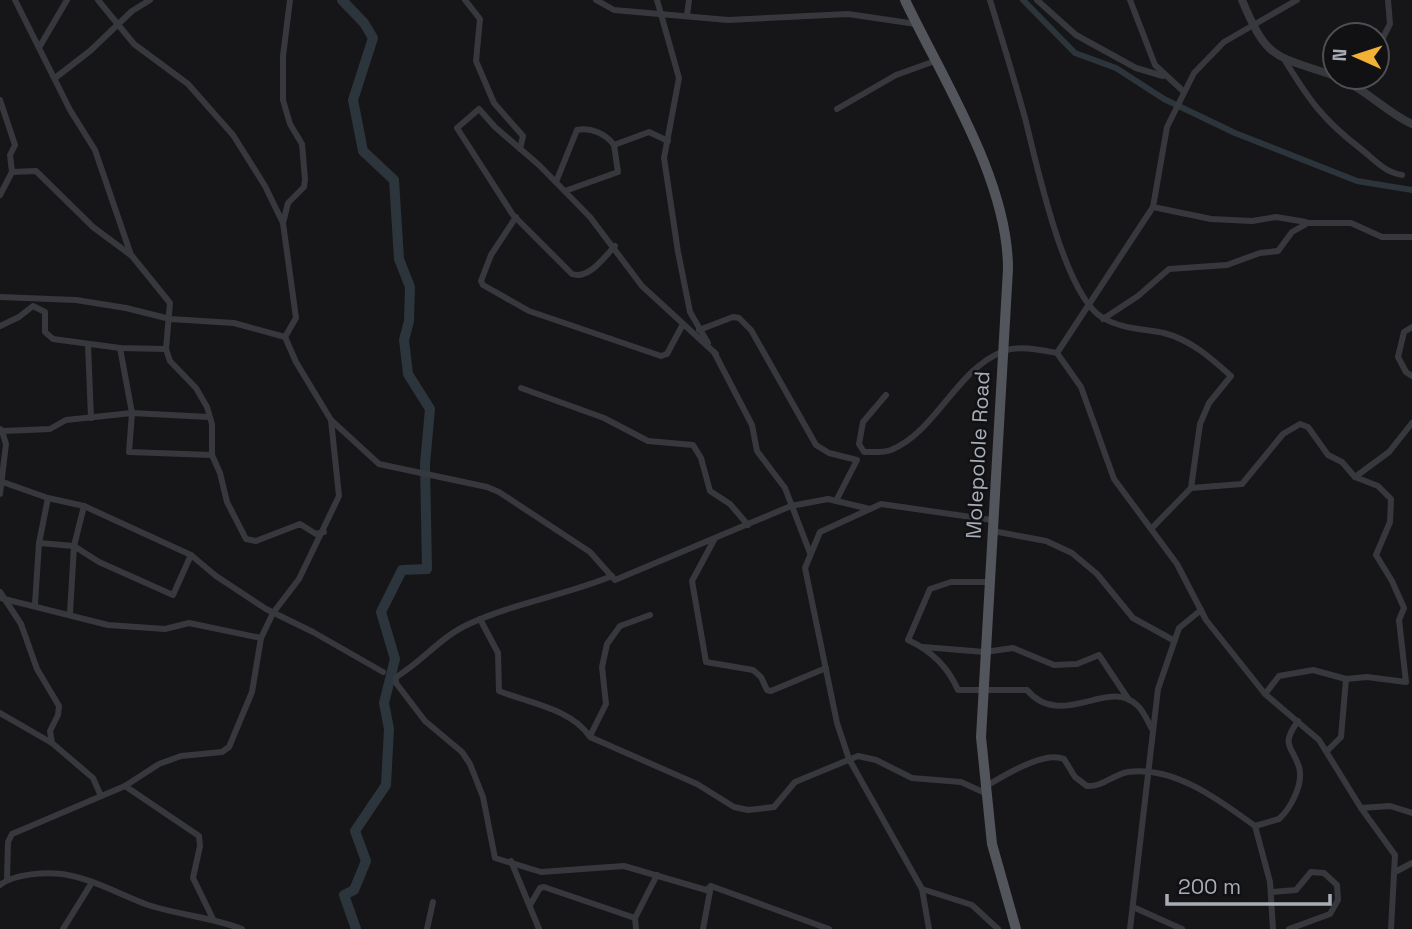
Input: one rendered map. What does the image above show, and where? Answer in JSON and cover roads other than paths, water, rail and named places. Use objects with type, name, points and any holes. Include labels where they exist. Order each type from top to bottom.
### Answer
[{"type":"main road","name":"Molepolole Road","points":[[905,0],[984,165],[1004,223],[1009,269],[981,737],[984,790],[998,869],[1016,929]]},
{"type":"street","points":[[15,0],[103,168],[132,256]]},
{"type":"street","points":[[40,46],[68,0]]},
{"type":"street","points":[[98,0],[117,25],[159,65],[188,84],[233,135],[265,186],[283,223],[296,313],[295,322],[285,337]]},
{"type":"street","points":[[55,78],[138,6],[150,0]]},
{"type":"street","points":[[283,223],[288,203],[304,187],[305,179],[302,144],[290,124],[283,100],[284,46],[290,0]]},
{"type":"street","points":[[465,0],[480,19],[475,61],[494,103],[523,136],[520,149]]},
{"type":"street","points":[[596,0],[614,10],[736,20],[848,14],[916,24]]},
{"type":"street","points":[[657,0],[663,13],[679,78],[665,163],[690,312],[716,354],[752,425],[757,451],[781,479],[810,553]]},
{"type":"street","points":[[687,15],[689,0]]},
{"type":"street","points":[[990,0],[1040,181],[1073,278],[1089,306],[1103,319],[1138,331],[1166,334],[1188,343],[1231,376],[1209,403],[1200,424],[1191,488],[1151,529]]},
{"type":"street","points":[[1037,0],[1076,35],[1136,68],[1163,76]]},
{"type":"street","points":[[1242,0],[1252,25],[1267,49],[1284,59],[1321,72]]},
{"type":"street","points":[[1057,353],[1153,207],[1172,115],[1182,93],[1207,57],[1252,25],[1297,0]]},
{"type":"street","points":[[1388,0],[1390,21]]},
{"type":"street","points":[[1132,1],[1154,65],[1182,93]]},
{"type":"street","points":[[1284,59],[1311,104],[1337,132],[1390,173],[1402,175]]},
{"type":"street","points":[[837,109],[896,75],[935,61]]},
{"type":"street","points":[[1368,91],[1393,114],[1412,124]]},
{"type":"street","points":[[0,100],[15,145],[10,149],[9,155],[12,172],[0,195]]},
{"type":"street","points":[[615,246],[588,273],[578,276],[572,274],[516,217],[457,128],[479,109],[556,181],[615,246],[642,285],[716,354]]},
{"type":"street","points":[[556,181],[577,131],[600,134],[614,145],[618,172],[565,191]]},
{"type":"street","points":[[614,145],[649,132],[668,141]]},
{"type":"street","points":[[12,172],[36,171],[93,227],[132,256],[170,303],[166,349],[171,366],[196,388],[209,417],[212,455],[220,473],[227,502],[246,539],[256,541],[300,524],[316,534],[324,532]]},
{"type":"street","points":[[1153,207],[1211,219],[1252,221],[1276,217],[1308,222],[1351,223],[1382,237],[1412,237]]},
{"type":"street","points":[[516,217],[491,255],[481,281],[483,285],[530,311],[661,356],[667,355],[683,324]]},
{"type":"street","points":[[1103,319],[1138,296],[1169,270],[1227,265],[1265,252],[1278,251],[1292,232],[1308,222]]},
{"type":"street","points":[[0,297],[76,300],[127,308],[170,319],[234,323],[285,337]]},
{"type":"street","points":[[0,326],[19,317],[28,308],[39,307],[45,312],[48,336],[120,348],[166,349]]},
{"type":"street","points":[[699,330],[733,317],[739,318],[751,331],[816,445],[829,453],[857,460],[836,501]]},
{"type":"street","points":[[1412,327],[1404,332],[1398,357],[1405,372],[1412,376]]},
{"type":"street","points":[[285,337],[296,362],[331,420],[379,464],[437,478],[487,486],[590,552],[619,580],[664,557],[714,540],[791,506],[836,501],[870,509]]},
{"type":"street","points":[[88,344],[91,418]]},
{"type":"street","points":[[120,348],[132,413],[131,453],[212,455]]},
{"type":"street","points":[[886,395],[860,427],[859,444],[864,452],[888,451],[898,446],[914,434],[971,374],[1004,351],[1026,349],[1057,353],[1081,387],[1114,479],[1177,564],[1213,630],[1265,694],[1298,721],[1327,751],[1361,808],[1395,855],[1391,929]]},
{"type":"street","points":[[520,388],[604,418],[648,441],[693,445],[701,458],[710,491],[730,504],[748,526]]},
{"type":"street","points":[[0,494],[6,444],[1,430],[50,429],[66,420],[132,413],[209,417]]},
{"type":"street","points":[[7,879],[8,842],[12,834],[125,786],[148,770],[181,756],[226,750],[252,692],[261,638],[274,613],[294,588],[324,532],[339,496],[331,420]]},
{"type":"street","points":[[1355,477],[1389,452],[1412,423]]},
{"type":"street","points":[[1191,488],[1242,484],[1283,434],[1300,424],[1308,427],[1328,456],[1342,462],[1355,477],[1378,486],[1391,499],[1390,522],[1376,555],[1404,608],[1399,620],[1406,682],[1367,677],[1346,679],[1313,670],[1279,676],[1265,694]]},
{"type":"street","points":[[1,482],[48,498],[84,506],[191,555],[216,576],[274,613],[383,672]]},
{"type":"street","points":[[35,604],[39,542],[48,498]]},
{"type":"street","points":[[929,929],[922,889],[849,759],[837,723],[805,568],[820,532],[881,504],[992,525],[1046,541],[1072,553],[1111,589],[1133,618],[1173,640]]},
{"type":"street","points":[[70,613],[74,546],[84,506]]},
{"type":"street","points":[[714,540],[692,581],[706,662],[753,670],[761,677],[767,690],[771,691],[826,668]]},
{"type":"street","points":[[39,542],[74,546],[99,562],[173,595],[191,555]]},
{"type":"street","points":[[612,576],[467,624],[421,654],[415,665],[395,680],[425,722],[461,751],[470,764],[483,797],[495,858],[541,872],[617,866],[706,890],[711,886]]},
{"type":"street","points":[[992,582],[951,582],[930,589],[908,640],[923,647],[985,652],[1013,648],[1054,665],[1077,664],[1099,656],[1129,700],[1138,706],[1152,729]]},
{"type":"street","points":[[1,596],[108,625],[165,629],[189,623],[261,638]]},
{"type":"street","points":[[1,596],[20,624],[37,669],[59,706],[58,715],[50,731],[52,743]]},
{"type":"street","points":[[1404,608],[1412,607]]},
{"type":"street","points":[[1130,929],[1158,689],[1179,628],[1201,610]]},
{"type":"street","points":[[590,737],[606,704],[602,667],[607,644],[620,626],[650,615]]},
{"type":"street","points":[[480,620],[498,653],[499,691],[571,718],[582,724],[590,737],[697,784],[734,807],[748,810],[774,807],[795,782],[849,759],[868,757],[912,778],[961,782],[984,790],[1019,768],[1054,756],[1064,759],[1076,777],[1087,786],[1126,772],[1149,772],[1207,792],[1255,825],[1272,892],[1273,929]]},
{"type":"street","points":[[923,647],[952,677],[958,690],[1027,690],[1036,701],[1052,707],[1107,698],[1129,700]]},
{"type":"street","points":[[1327,751],[1341,737],[1346,679]]},
{"type":"street","points":[[0,713],[52,743],[93,778],[102,796]]},
{"type":"street","points":[[1255,825],[1279,819],[1297,788],[1300,775],[1289,743],[1290,732],[1298,721]]},
{"type":"street","points":[[125,786],[199,835],[201,841],[193,878],[213,919]]},
{"type":"street","points":[[1361,808],[1390,806],[1412,813]]},
{"type":"street","points":[[511,861],[538,929]]},
{"type":"street","points":[[1396,871],[1411,866]]},
{"type":"street","points":[[1272,892],[1296,890],[1311,872],[1324,873],[1337,885],[1338,900],[1330,914],[1289,929]]},
{"type":"street","points":[[0,885],[7,879],[60,874],[150,905],[213,919],[242,929]]},
{"type":"street","points":[[636,929],[635,918],[657,875]]},
{"type":"street","points":[[63,929],[91,884]]},
{"type":"street","points":[[711,886],[825,929]]},
{"type":"street","points":[[703,929],[711,886]]},
{"type":"street","points":[[530,905],[540,888],[544,887],[635,918]]},
{"type":"street","points":[[922,889],[972,905],[998,929]]},
{"type":"street","points":[[427,929],[433,902]]},
{"type":"street","points":[[1133,907],[1182,929]]},
{"type":"waterway","points":[[342,0],[364,23],[373,38],[353,100],[363,151],[394,180],[399,259],[410,287],[409,321],[404,340],[408,374],[430,409],[425,464],[427,569],[402,570],[381,612],[395,659],[384,703],[389,729],[386,785],[355,831],[366,861],[354,890],[344,895],[356,929]]},
{"type":"waterway","points":[[1023,0],[1075,53],[1116,68],[1164,99],[1235,133],[1357,181],[1412,190]]}]
